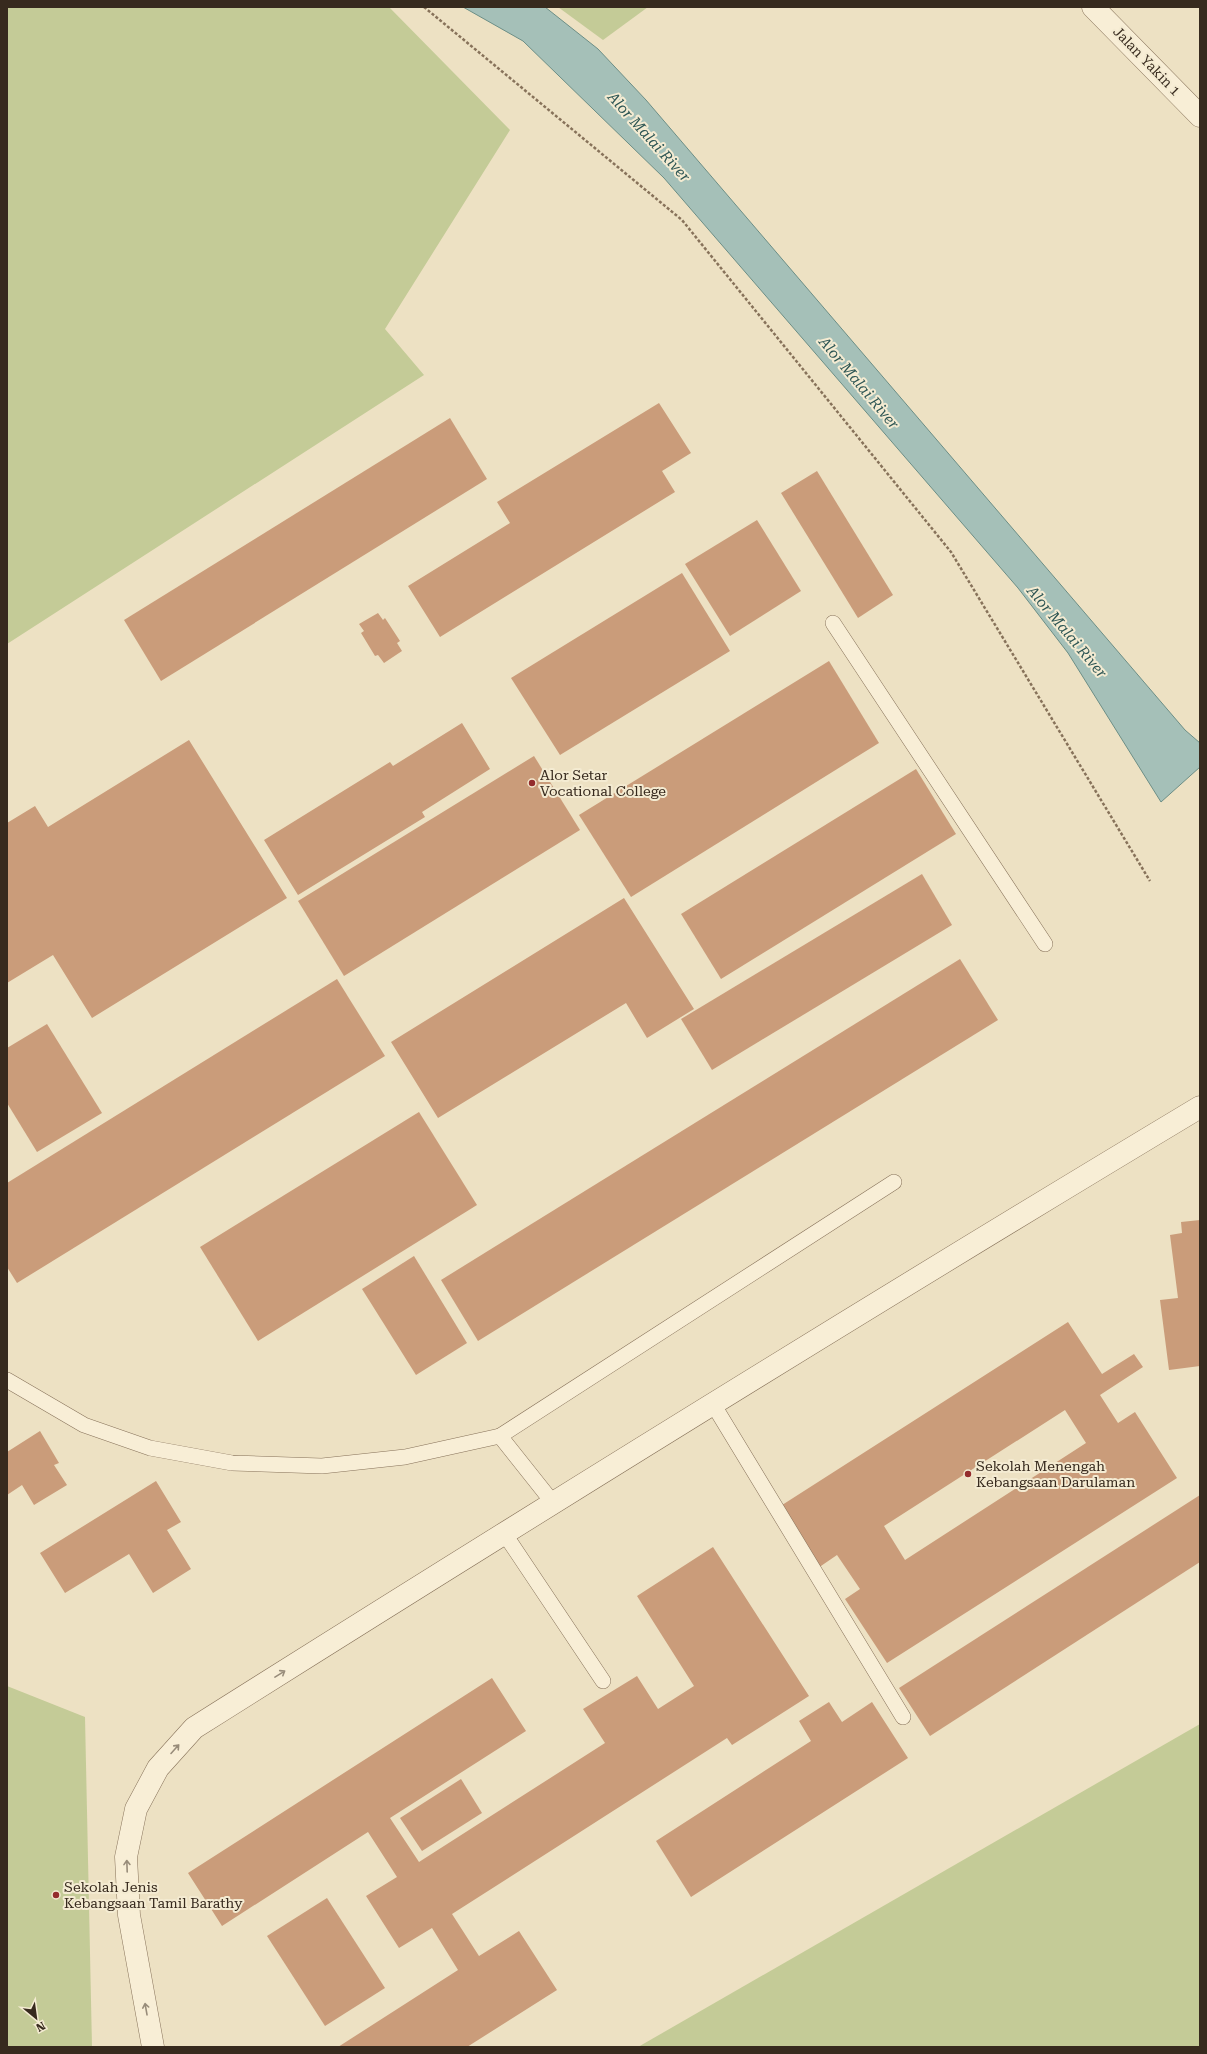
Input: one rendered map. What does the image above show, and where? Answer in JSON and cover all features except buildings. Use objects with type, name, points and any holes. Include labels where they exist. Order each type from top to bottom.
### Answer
[{"type":"street","name":"Jalan Yakin 1","points":[[1093,7],[1200,116]]},
{"type":"street","points":[[153,2047],[129,1915],[126,1858],[136,1809],[158,1768],[194,1728],[504,1533],[554,1504],[948,1259],[1200,1107]]},
{"type":"lane","points":[[833,623],[1045,944]]},
{"type":"lane","points":[[7,1380],[84,1425],[150,1448],[232,1463],[322,1466],[405,1457],[500,1436],[894,1182]]},
{"type":"lane","points":[[713,1404],[902,1717]]},
{"type":"lane","points":[[500,1436],[554,1504]]},
{"type":"lane","points":[[504,1533],[603,1681]]},
{"type":"path","points":[[424,7],[682,220],[951,552],[1150,881]]},
{"type":"green space","points":[[7,7],[389,7],[510,130],[385,329],[424,375],[7,644]]},
{"type":"green space","points":[[558,7],[648,7],[603,40]]},
{"type":"green space","points":[[7,1686],[85,1717],[92,2047],[7,2047]]},
{"type":"green space","points":[[1200,1724],[1200,2047],[638,2047]]},
{"type":"water","name":"Alor Malai River","points":[[463,7],[545,7],[598,49],[646,100],[1185,730],[1200,743],[1200,767],[1161,802],[1068,653],[1018,588],[664,178],[523,41]]},
{"type":"place","name":"Alor Setar Vocational College","points":[[532,783]]},
{"type":"place","name":"Sekolah Menengah Kebangsaan Darulaman","points":[[968,1474]]},
{"type":"place","name":"Sekolah Jenis Kebangsaan Tamil Barathy","points":[[56,1895]]}]
